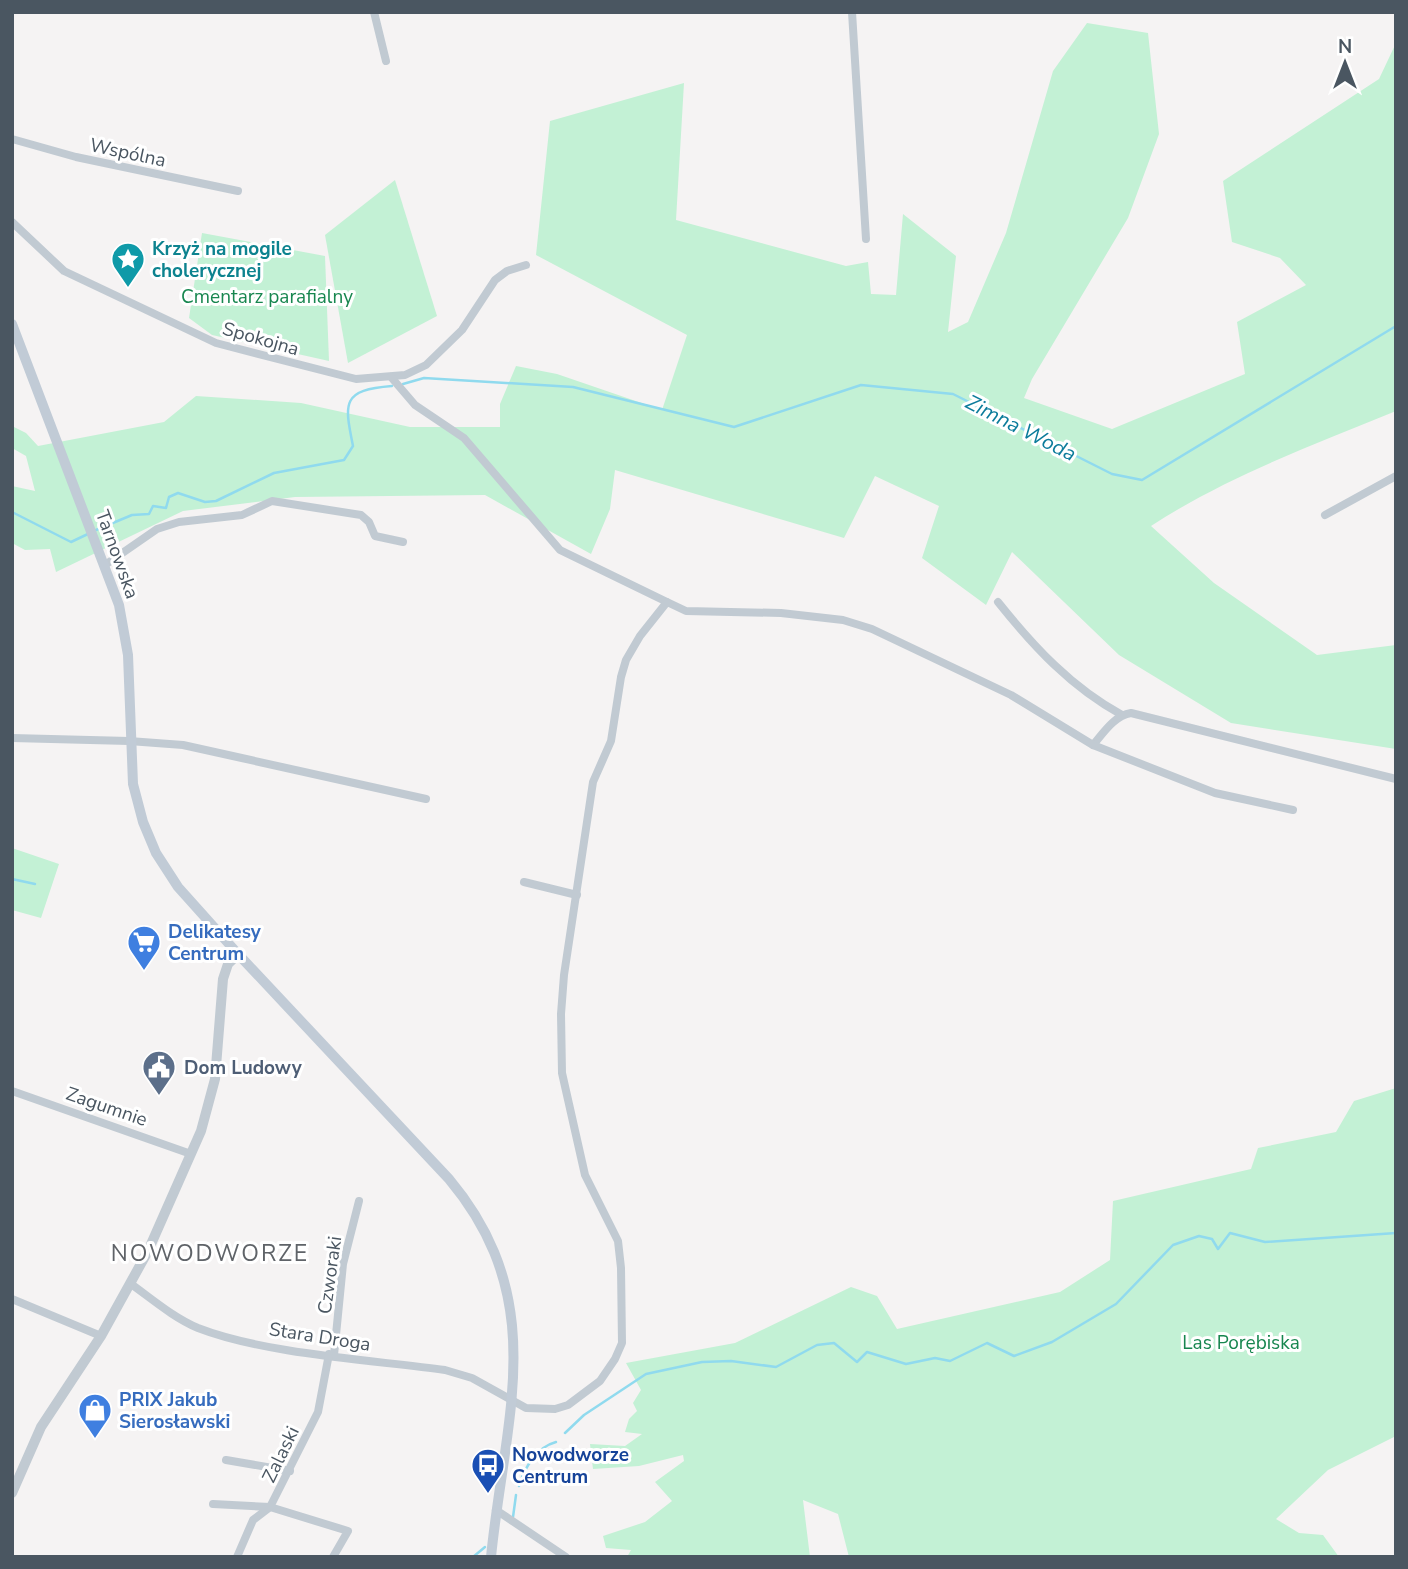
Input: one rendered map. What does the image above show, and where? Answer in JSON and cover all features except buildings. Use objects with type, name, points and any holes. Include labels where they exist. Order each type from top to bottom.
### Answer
[{"type":"main road","name":"Tarnowska","points":[[12,324],[105,565],[126,637],[129,741],[138,808],[162,864],[238,954],[449,1179],[487,1233],[506,1283],[514,1322],[516,1353],[491,1557]]},
{"type":"street","points":[[374,12],[386,61]]},
{"type":"street","points":[[852,12],[866,239]]},
{"type":"street","name":"Wspólna","points":[[12,139],[76,157],[238,191]]},
{"type":"street","name":"Spokojna","points":[[12,222],[64,271],[79,280],[216,343],[356,379],[391,377],[415,371],[436,356],[462,330],[495,281],[507,271],[526,265]]},
{"type":"street","points":[[391,377],[415,405],[464,439],[560,550],[667,602],[686,611],[781,613],[843,620],[872,629],[1011,695],[1093,745],[1214,793],[1293,810]]},
{"type":"street","points":[[1325,515],[1396,477]]},
{"type":"street","points":[[105,565],[157,529],[178,522],[242,514],[272,501],[361,514],[369,522],[375,536],[403,542]]},
{"type":"street","name":"Stara Droga","points":[[131,1284],[197,1327],[273,1346],[445,1370],[471,1378],[511,1402],[544,1410],[568,1405],[600,1381],[622,1343],[621,1268],[618,1241],[585,1175],[562,1073],[564,975],[593,782],[611,741],[621,677],[632,647],[667,602]]},
{"type":"street","points":[[998,602],[1034,645],[1074,685],[1122,715]]},
{"type":"street","points":[[1093,745],[1122,715],[1131,713],[1396,779]]},
{"type":"street","points":[[12,738],[129,741],[205,750],[426,799]]},
{"type":"street","points":[[524,882],[577,895]]},
{"type":"street","points":[[12,1493],[52,1408],[101,1336],[131,1284],[191,1154],[208,1111],[215,1079],[225,972],[238,954]]},
{"type":"street","name":"Zagumnie","points":[[12,1091],[191,1154]]},
{"type":"street","name":"Czworaki","points":[[332,1354],[343,1264],[359,1200]]},
{"type":"street","points":[[12,1299],[101,1336]]},
{"type":"street","name":"Zalaski","points":[[237,1557],[253,1520],[270,1507],[290,1471],[317,1412],[332,1354]]},
{"type":"street","points":[[226,1460],[290,1471]]},
{"type":"street","points":[[213,1504],[270,1507],[348,1531],[333,1557]]},
{"type":"street","points":[[496,1510],[566,1557]]},
{"type":"green space","points":[[1087,23],[1148,33],[1159,134],[1128,218],[1032,379],[1024,398],[1112,429],[1245,374],[1237,322],[1306,285],[1280,258],[1232,242],[1223,181],[1379,79],[1396,43],[1396,411],[1240,477],[1151,526],[1214,583],[1317,655],[1396,645],[1396,749],[1231,723],[1119,655],[1012,552],[986,605],[922,558],[939,506],[875,476],[844,538],[615,470],[610,509],[591,554],[485,495],[295,497],[183,511],[56,572],[50,549],[25,550],[12,543],[12,486],[35,491],[26,456],[12,448],[12,426],[26,433],[38,446],[164,422],[196,396],[301,403],[410,427],[500,427],[500,404],[516,366],[557,374],[662,410],[687,335],[536,255],[550,121],[684,83],[676,220],[846,266],[868,262],[871,294],[896,295],[903,214],[956,256],[948,332],[968,322],[1006,233],[1053,71]]},
{"type":"green space","points":[[395,180],[437,316],[348,363],[325,235]]},
{"type":"green space","name":"Cmentarz parafialny","points":[[202,233],[325,256],[329,361],[212,335],[189,318]]},
{"type":"green space","points":[[12,848],[59,864],[41,918],[12,910]]},
{"type":"green space","name":"Las Porębiska","points":[[1396,1088],[1396,1436],[1328,1470],[1276,1519],[1299,1533],[1323,1535],[1339,1557],[849,1557],[838,1514],[803,1500],[810,1557],[627,1557],[631,1550],[606,1548],[603,1536],[645,1522],[672,1501],[655,1482],[684,1461],[683,1455],[639,1466],[593,1469],[590,1444],[625,1446],[642,1434],[625,1432],[629,1419],[637,1411],[633,1403],[641,1390],[626,1363],[735,1343],[851,1287],[877,1296],[897,1329],[1060,1292],[1110,1260],[1113,1201],[1251,1169],[1258,1148],[1336,1132],[1354,1101]]},
{"type":"waterway","name":"Zimna Woda","points":[[403,384],[424,378],[573,387],[734,427],[861,385],[953,394],[1112,474],[1142,480],[1396,326]]},
{"type":"waterway","name":"Zimna Woda","points":[[96,530],[132,515],[149,514],[153,506],[166,508],[169,497],[178,493],[205,502],[216,501],[274,473],[344,460],[353,446],[348,419],[350,401],[364,391],[392,386]]},
{"type":"waterway","name":"Zimna Woda","points":[[12,512],[71,542],[90,533]]},
{"type":"waterway","points":[[12,879],[35,884]]},
{"type":"waterway","points":[[565,1433],[584,1415],[646,1374],[702,1362],[731,1361],[776,1367],[817,1345],[834,1343],[857,1362],[867,1352],[906,1364],[935,1358],[950,1361],[987,1343],[1014,1356],[1052,1342],[1116,1304],[1173,1245],[1199,1236],[1212,1239],[1218,1249],[1230,1233],[1265,1242],[1396,1233]]},
{"type":"waterway","points":[[519,1486],[532,1459],[543,1448],[556,1442]]},
{"type":"waterway","points":[[513,1517],[516,1495]]},
{"type":"waterway","points":[[473,1557],[485,1547]]},
{"type":"place","name":"Krzyż na mogile cholerycznej","points":[[128,289]]},
{"type":"place","name":"Delikatesy Centrum","points":[[144,972]]},
{"type":"place","name":"Dom Ludowy","points":[[159,1097]]},
{"type":"place","name":"PRIX Jakub Sierosławski","points":[[95,1440]]},
{"type":"place","name":"Nowodworze Centrum","points":[[488,1495]]},
{"type":"district","name":"NOWODWORZE","points":[[210,1253]]}]
